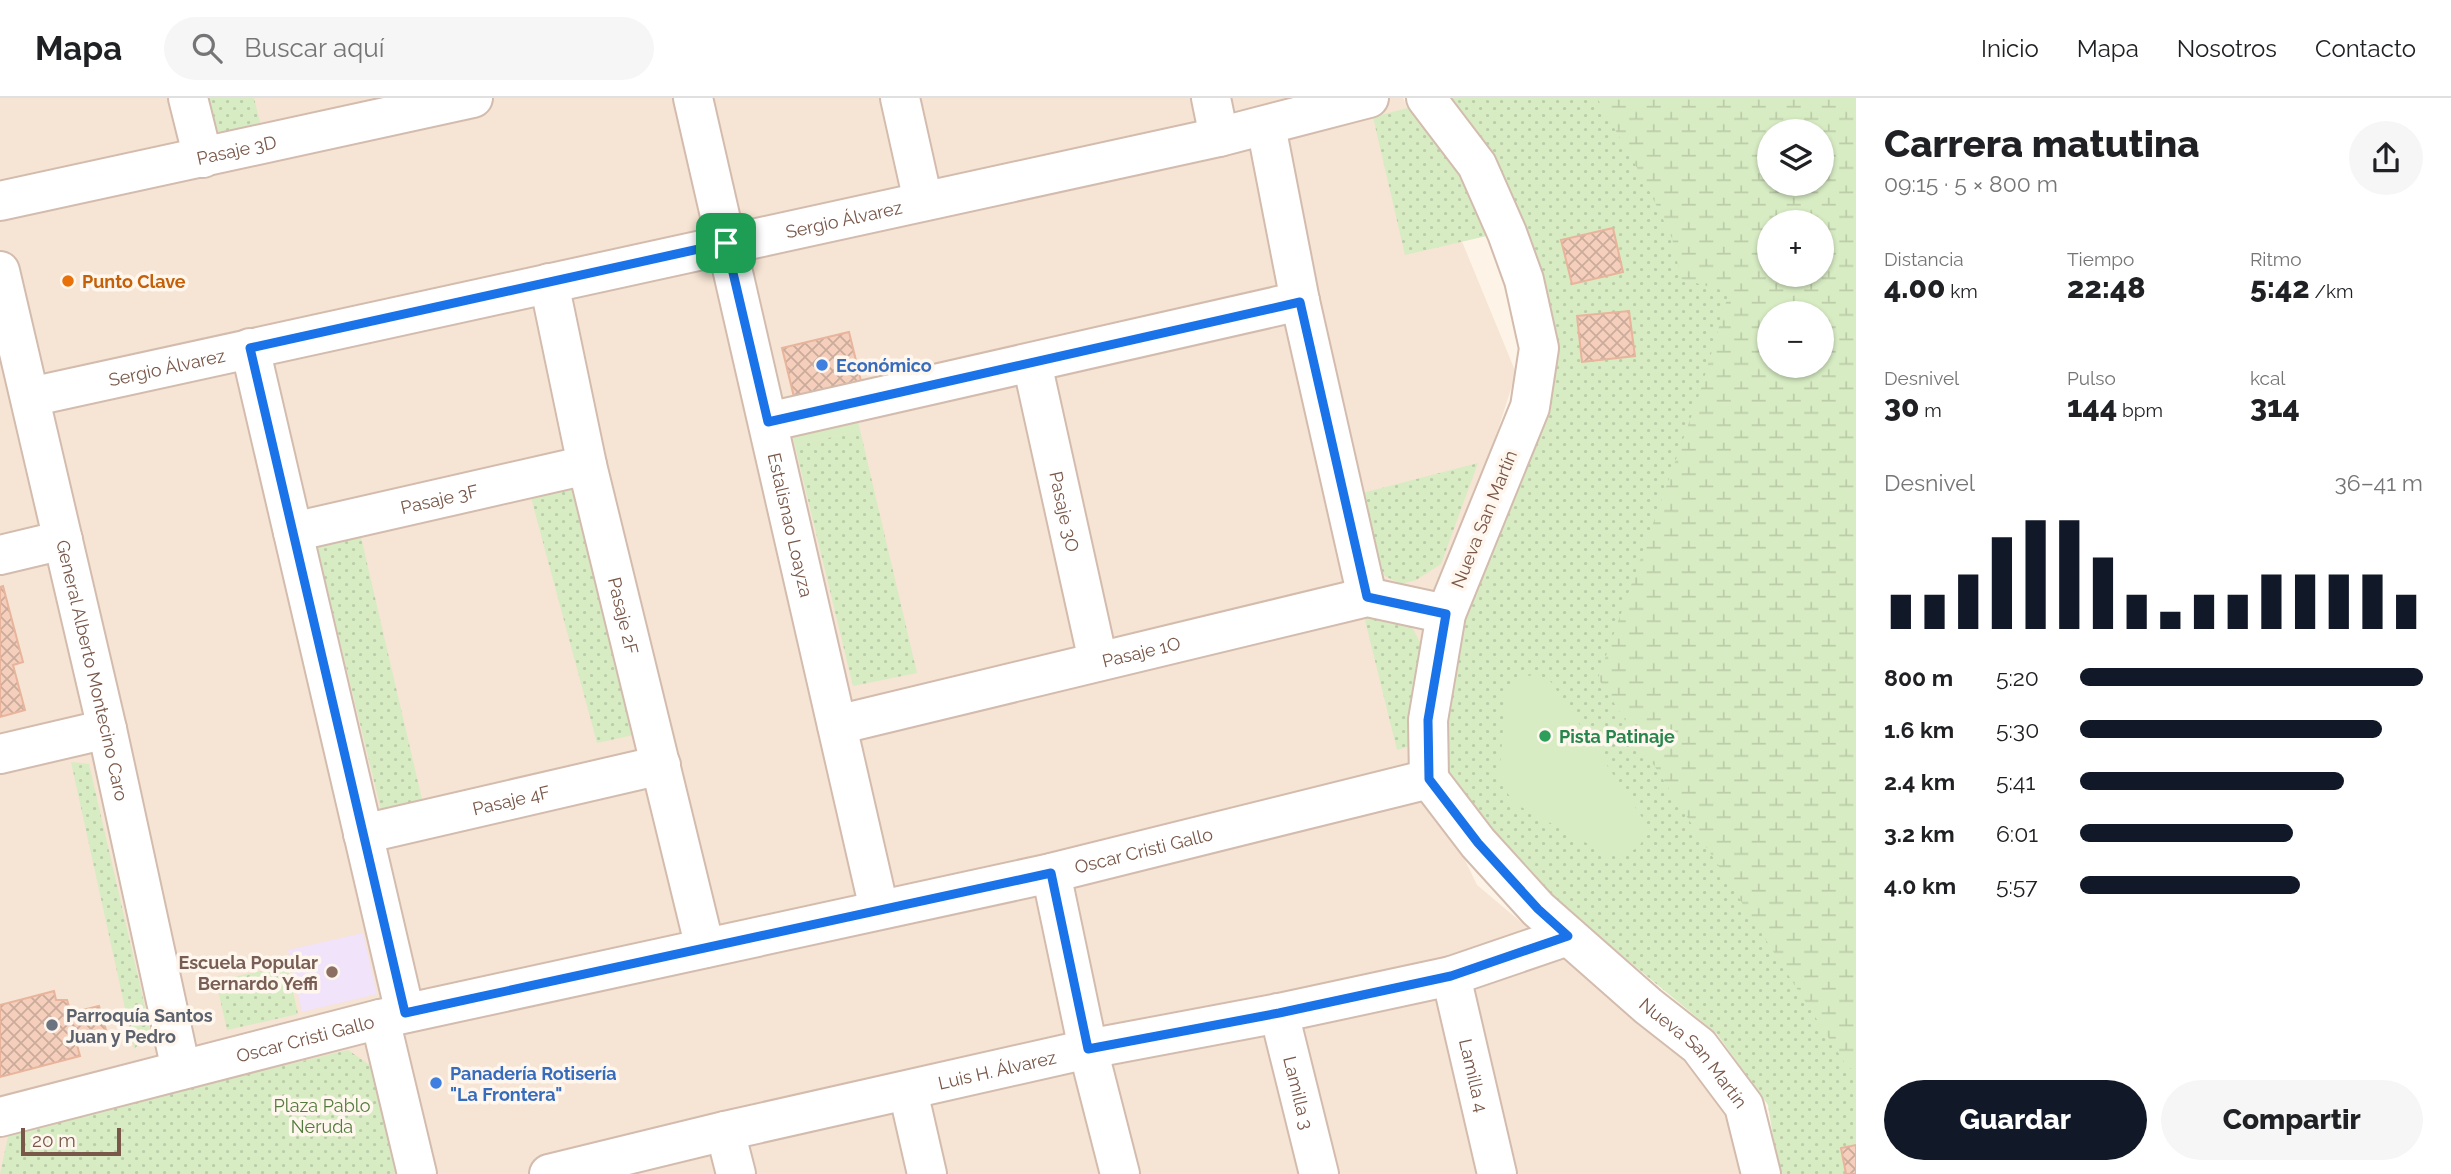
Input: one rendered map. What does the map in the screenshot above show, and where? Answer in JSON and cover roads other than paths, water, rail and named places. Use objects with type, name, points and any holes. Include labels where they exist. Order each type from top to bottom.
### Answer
[{"type":"street","points":[[188,98],[203,158]]},
{"type":"street","name":"Pasaje 3D","points":[[0,201],[473,98]]},
{"type":"street","name":"Estalisnao Loayza","points":[[693,98],[879,909]]},
{"type":"street","points":[[900,98],[923,201]]},
{"type":"street","points":[[1211,98],[1219,137]]},
{"type":"street","name":"Sergio Álvarez","points":[[30,397],[1219,137],[1369,98]]},
{"type":"street","name":"Nueva San Martín","points":[[1426,98],[1478,165],[1524,280],[1539,348],[1530,407],[1446,614],[1428,720],[1429,779],[1478,843],[1538,909],[1648,1006],[1699,1046],[1744,1106],[1761,1174]]},
{"type":"street","points":[[1266,126],[1300,302],[1367,597]]},
{"type":"street","name":"General Alberto Montecino Caro","points":[[0,271],[107,729],[181,1070]]},
{"type":"street","name":"Pasaje 2F","points":[[549,283],[587,465],[705,948]]},
{"type":"street","points":[[768,422],[1300,302]]},
{"type":"street","points":[[250,348],[363,834],[417,1174]]},
{"type":"street","name":"Pasaje 3O","points":[[1032,363],[1098,661]]},
{"type":"street","name":"Pasaje 3F","points":[[293,532],[587,465]]},
{"type":"street","points":[[0,555],[63,540]]},
{"type":"street","name":"Pasaje 1O","points":[[837,725],[1367,597],[1446,614]]},
{"type":"street","points":[[0,754],[107,729]]},
{"type":"street","name":"Pasaje 4F","points":[[363,834],[661,765]]},
{"type":"street","name":"Oscar Cristi Gallo","points":[[0,1118],[393,1016],[1051,873],[1429,779]]},
{"type":"street","points":[[1051,873],[1088,1049],[1120,1174]]},
{"type":"street","name":"Luis H. Álvarez","points":[[549,1174],[725,1131],[1088,1049],[1279,1013],[1451,976],[1568,936]]},
{"type":"street","name":"Lamilla 4","points":[[1451,976],[1497,1174]]},
{"type":"street","name":"Lamilla 3","points":[[1279,1013],[1319,1174]]},
{"type":"street","points":[[908,1091],[927,1174]]},
{"type":"street","points":[[725,1131],[736,1174]]},
{"type":"place","name":"Punto Clave","points":[[68,281]]},
{"type":"place","name":"Económico","points":[[822,365]]},
{"type":"place","name":"Pista Patinaje","points":[[1545,736]]},
{"type":"place","name":"Escuela Popular Bernardo Yeffi","points":[[332,972]]},
{"type":"place","name":"Parroquía Santos Juan y Pedro","points":[[52,1025]]},
{"type":"place","name":"Panadería Rotisería \"La Frontera\"","points":[[436,1083]]},
{"type":"park label","name":"Plaza Pablo Neruda","points":[[322,1115]]}]
